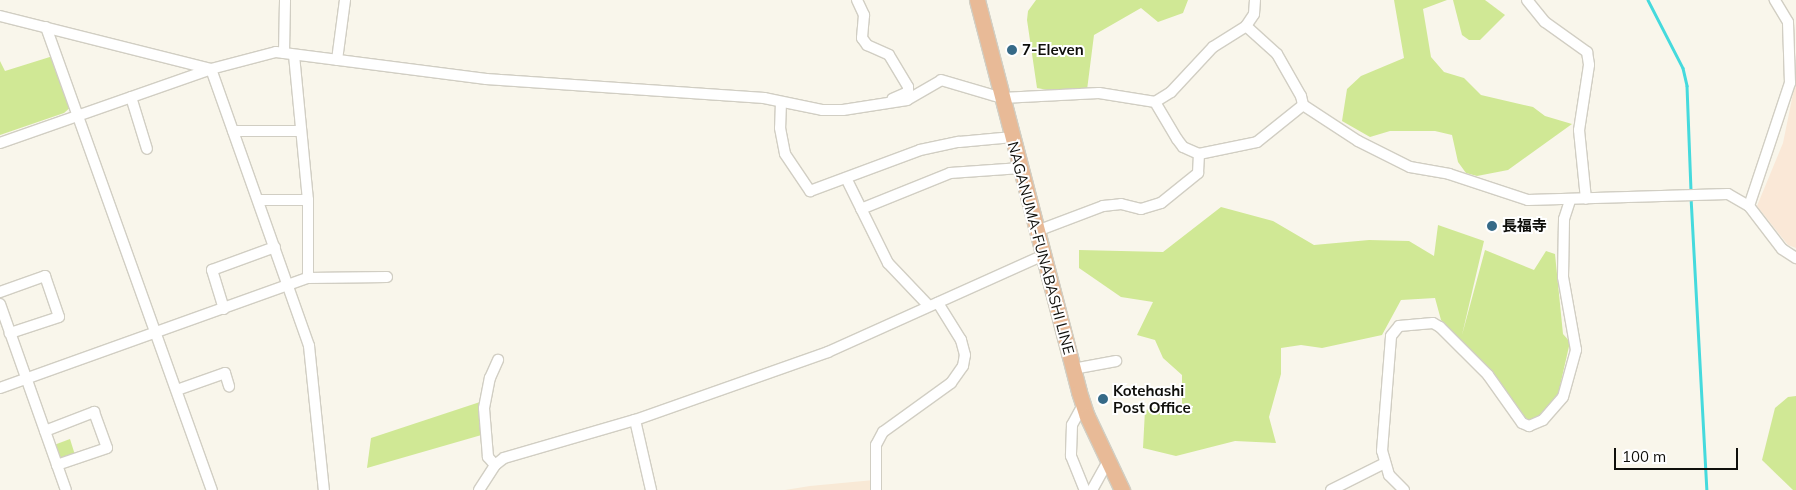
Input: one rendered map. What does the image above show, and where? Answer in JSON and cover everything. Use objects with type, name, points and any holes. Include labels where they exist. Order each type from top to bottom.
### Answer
[{"type":"main road","name":"NAGANUMA-FUNABASHI LINE","points":[[977,0],[1083,405],[1122,490]]},
{"type":"street","points":[[285,0],[289,54],[301,131],[308,200],[308,278]]},
{"type":"street","points":[[337,60],[345,0]]},
{"type":"street","points":[[857,0],[864,16],[862,38],[867,44],[889,55],[908,87],[908,92],[880,105]]},
{"type":"street","points":[[0,143],[211,69],[260,54],[289,54],[486,79],[732,95],[822,110],[880,105],[907,100],[941,80],[1002,98],[1099,93],[1155,102],[1171,92],[1214,47],[1246,26],[1254,14],[1255,0]]},
{"type":"street","points":[[1527,0],[1545,22],[1587,52],[1589,65],[1579,130],[1586,200]]},
{"type":"street","points":[[1749,206],[1785,105],[1794,68],[1788,22],[1775,0]]},
{"type":"street","points":[[0,16],[46,26],[211,69]]},
{"type":"street","points":[[46,26],[80,115],[212,490]]},
{"type":"street","points":[[1246,26],[1277,54],[1303,104],[1358,141],[1410,167],[1449,174],[1528,200],[1586,200],[1718,192],[1737,197],[1749,206],[1782,249],[1796,258]]},
{"type":"street","points":[[211,69],[309,346],[324,490]]},
{"type":"street","points":[[131,97],[147,149]]},
{"type":"street","points":[[780,102],[780,134],[785,154],[810,191],[920,150],[959,142],[1013,137]]},
{"type":"street","points":[[1155,102],[1177,139],[1184,147],[1198,154],[1257,142],[1303,104]]},
{"type":"street","points":[[233,131],[301,131]]},
{"type":"street","points":[[1037,231],[1102,206],[1122,204],[1141,209],[1161,203],[1198,173],[1198,154]]},
{"type":"street","points":[[861,210],[950,173],[1021,168]]},
{"type":"street","points":[[846,178],[888,262],[934,304],[961,340],[965,355],[963,366],[951,383],[883,432],[876,445],[876,490]]},
{"type":"street","points":[[258,200],[308,200]]},
{"type":"street","points":[[1404,490],[1389,474],[1385,464],[1382,443],[1391,336],[1404,323],[1433,322],[1440,327],[1488,375],[1522,423],[1534,424],[1556,408],[1563,397],[1576,350],[1563,276],[1564,219],[1570,200]]},
{"type":"street","points":[[224,309],[212,270],[275,247]]},
{"type":"street","points":[[479,490],[495,465],[504,458],[635,420],[828,352],[1044,255]]},
{"type":"street","points":[[0,292],[44,276],[59,317],[10,333]]},
{"type":"street","points":[[0,388],[308,278],[387,277]]},
{"type":"street","points":[[1,310],[66,490]]},
{"type":"street","points":[[495,465],[488,457],[484,408],[490,378],[498,360]]},
{"type":"street","points":[[1073,369],[1116,361]]},
{"type":"street","points":[[177,390],[224,374],[230,386]]},
{"type":"street","points":[[1083,405],[1072,425],[1071,456],[1086,490]]},
{"type":"street","points":[[45,431],[94,412],[107,448],[57,466]]},
{"type":"street","points":[[635,420],[651,490]]},
{"type":"street","points":[[1092,490],[1108,461]]},
{"type":"street","points":[[1331,490],[1385,464]]},
{"type":"shaded area","points":[[1796,79],[1796,248],[1788,245],[1757,206],[1783,143]]},
{"type":"shaded area","points":[[874,480],[875,490],[785,490],[810,486]]},
{"type":"green space","points":[[1036,0],[1188,0],[1183,13],[1158,22],[1141,8],[1094,35],[1087,90],[1053,91],[1037,88],[1027,20],[1028,11]]},
{"type":"green space","points":[[1394,0],[1447,0],[1423,9],[1431,57],[1444,72],[1464,78],[1481,95],[1533,107],[1545,116],[1572,124],[1508,170],[1477,176],[1466,173],[1458,162],[1452,135],[1435,131],[1390,131],[1370,137],[1342,121],[1347,89],[1361,76],[1404,58]]},
{"type":"green space","points":[[1453,0],[1485,0],[1505,15],[1480,40],[1469,40],[1462,35]]},
{"type":"green space","points":[[53,56],[72,106],[64,113],[0,135],[0,61],[5,71]]},
{"type":"green space","points":[[1221,207],[1273,221],[1314,245],[1369,240],[1409,241],[1434,256],[1438,225],[1484,241],[1462,335],[1485,250],[1534,270],[1546,251],[1555,254],[1563,334],[1570,342],[1557,399],[1547,413],[1533,421],[1526,419],[1441,320],[1435,298],[1401,300],[1382,335],[1322,348],[1301,345],[1281,348],[1281,374],[1269,417],[1276,443],[1235,441],[1176,456],[1143,448],[1145,410],[1182,403],[1182,375],[1163,358],[1155,340],[1137,335],[1153,302],[1121,297],[1079,268],[1079,250],[1163,252]]},
{"type":"green space","points":[[1796,396],[1796,490],[1793,490],[1762,460],[1775,408],[1788,397]]},
{"type":"green space","points":[[483,401],[485,434],[367,468],[371,438]]},
{"type":"green space","points":[[70,439],[75,455],[62,460],[54,445]]},
{"type":"waterway","points":[[1648,0],[1683,68],[1687,86],[1691,192]]},
{"type":"waterway","points":[[1691,197],[1707,490]]},
{"type":"place","name":"7-Eleven","points":[[1012,50]]},
{"type":"place","name":"長福寺","points":[[1492,226]]},
{"type":"place","name":"Kotehashi Post Office","points":[[1103,399]]}]
